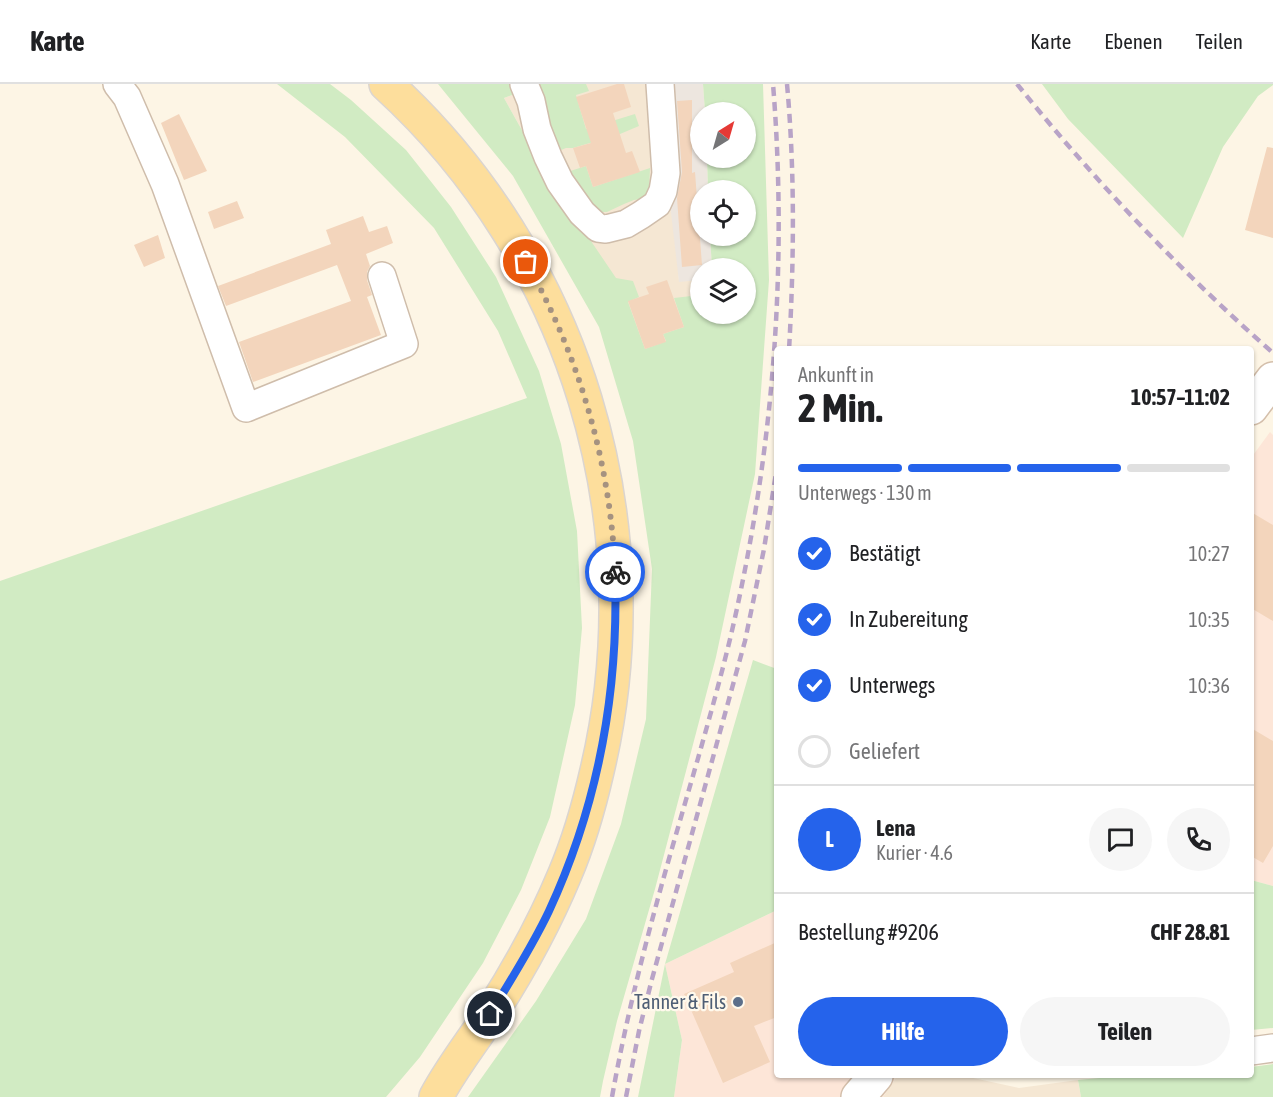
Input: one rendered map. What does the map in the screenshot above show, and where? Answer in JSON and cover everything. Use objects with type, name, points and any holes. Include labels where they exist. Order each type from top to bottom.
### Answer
[{"type":"main road","points":[[386,84],[436,133],[476,182],[535,277],[561,332],[581,388],[608,495],[614,549],[616,598],[611,700],[602,751],[580,832],[566,871],[536,937],[517,972],[442,1086],[424,1097]]},
{"type":"main road","points":[[1254,404],[1273,379]]},
{"type":"main road","points":[[858,1097],[874,1078]]},
{"type":"street","points":[[117,84],[127,97],[165,184],[246,408],[404,344],[382,276]]},
{"type":"street","points":[[524,84],[531,101],[537,129],[560,182],[582,213],[598,228],[606,230],[626,224],[641,215],[657,204],[663,191],[666,173],[660,84]]},
{"type":"street","points":[[1254,1051],[1273,1048]]},
{"type":"shaded area","points":[[512,84],[666,84],[679,281],[690,280],[690,324],[696,324],[657,413],[551,182],[504,98],[518,93]]},
{"type":"shaded area","points":[[666,84],[703,84],[704,102],[690,102],[690,168],[707,168],[708,180],[690,180],[690,246],[711,246],[711,258],[690,258],[690,281],[679,282],[669,195]]},
{"type":"shaded area","points":[[1270,432],[1273,435],[1273,886],[1254,881],[1254,454]]},
{"type":"shaded area","points":[[774,911],[774,1078],[896,1078],[883,1097],[674,1097],[682,1040],[665,964]]},
{"type":"shaded area","points":[[896,1078],[973,1078],[1019,1088],[1078,1080],[1081,1097],[883,1097]]},
{"type":"green space","points":[[277,84],[330,84],[406,150],[451,207],[496,277],[539,371],[561,444],[577,531],[582,628],[575,705],[550,817],[521,890],[483,963],[420,1057],[386,1097],[0,1097],[0,581],[527,398],[498,331],[434,228],[345,137]]},
{"type":"green space","points":[[438,84],[512,84],[518,93],[504,98],[551,182],[616,278],[633,281],[639,297],[628,302],[645,349],[666,341],[663,334],[684,327],[674,298],[690,296],[690,324],[756,324],[756,258],[711,258],[711,246],[756,246],[756,180],[708,180],[707,168],[756,168],[756,102],[704,102],[703,84],[763,84],[769,280],[755,474],[716,657],[655,889],[617,1021],[600,1097],[468,1097],[536,1001],[586,919],[621,824],[646,719],[652,569],[633,441],[599,327],[513,176]]},
{"type":"green space","points":[[540,84],[586,84],[589,91],[576,95],[586,129],[635,114],[639,126],[620,134],[556,152]]},
{"type":"green space","points":[[1042,84],[1273,85],[1258,96],[1223,147],[1183,238],[1068,119]]},
{"type":"green space","points":[[586,166],[593,187],[650,168],[649,193],[641,199],[607,212],[595,212],[564,173]]},
{"type":"green space","points":[[753,660],[774,668],[774,911],[665,964]]},
{"type":"green space","points":[[1254,881],[1273,886],[1273,1028],[1254,1030]]},
{"type":"green space","points":[[665,964],[682,1040],[674,1097],[638,1097]]},
{"type":"green space","points":[[1273,1064],[1273,1097],[1081,1097],[1078,1080],[1254,1078],[1254,1067]]},
{"type":"building","points":[[617,84],[624,84],[631,107],[613,113],[626,153],[632,151],[640,172],[593,187],[586,166],[580,168],[573,148],[591,143],[576,97]]},
{"type":"building","points":[[692,100],[690,102],[690,168],[692,168],[692,173],[695,172],[696,180],[690,180],[690,246],[701,246],[701,258],[690,258],[690,266],[682,267],[677,198],[682,172],[677,101]]},
{"type":"building","points":[[179,114],[207,171],[184,180],[161,123]]},
{"type":"building","points":[[1267,147],[1273,148],[1273,238],[1245,230]]},
{"type":"building","points":[[237,201],[244,218],[214,229],[208,212]]},
{"type":"building","points":[[363,216],[369,232],[387,226],[393,243],[366,254],[370,266],[367,280],[372,295],[367,297],[381,335],[253,382],[239,342],[351,301],[337,265],[226,306],[218,286],[331,244],[326,230]]},
{"type":"building","points":[[158,235],[165,258],[144,267],[134,245]]},
{"type":"building","points":[[667,280],[684,327],[663,334],[666,342],[645,349],[628,301],[649,294],[646,287]]},
{"type":"building","points":[[1254,514],[1273,525],[1273,621],[1254,610]]},
{"type":"building","points":[[1254,730],[1273,741],[1273,846],[1263,863],[1254,858]]},
{"type":"building","points":[[774,943],[774,1018],[754,1026],[770,1062],[723,1083],[684,994],[734,972],[730,963]]},
{"type":"railway","points":[[612,1097],[648,934],[731,635],[757,499],[767,430],[777,292],[779,223],[773,84]]},
{"type":"railway","points":[[787,84],[793,217],[789,346]]},
{"type":"railway","points":[[1017,84],[1076,155],[1139,224],[1238,322],[1273,353]]},
{"type":"railway","points":[[626,1097],[652,979],[745,641],[774,486]]},
{"type":"way so far","points":[[526,262],[561,332],[581,388],[597,444],[608,495],[615,572]]},
{"type":"place","name":"Tanner & Fils","points":[[738,1002]]},
{"type":"route","points":[[490,1014],[517,972],[549,911],[566,871],[591,795],[611,700],[615,647],[615,572]]}]
